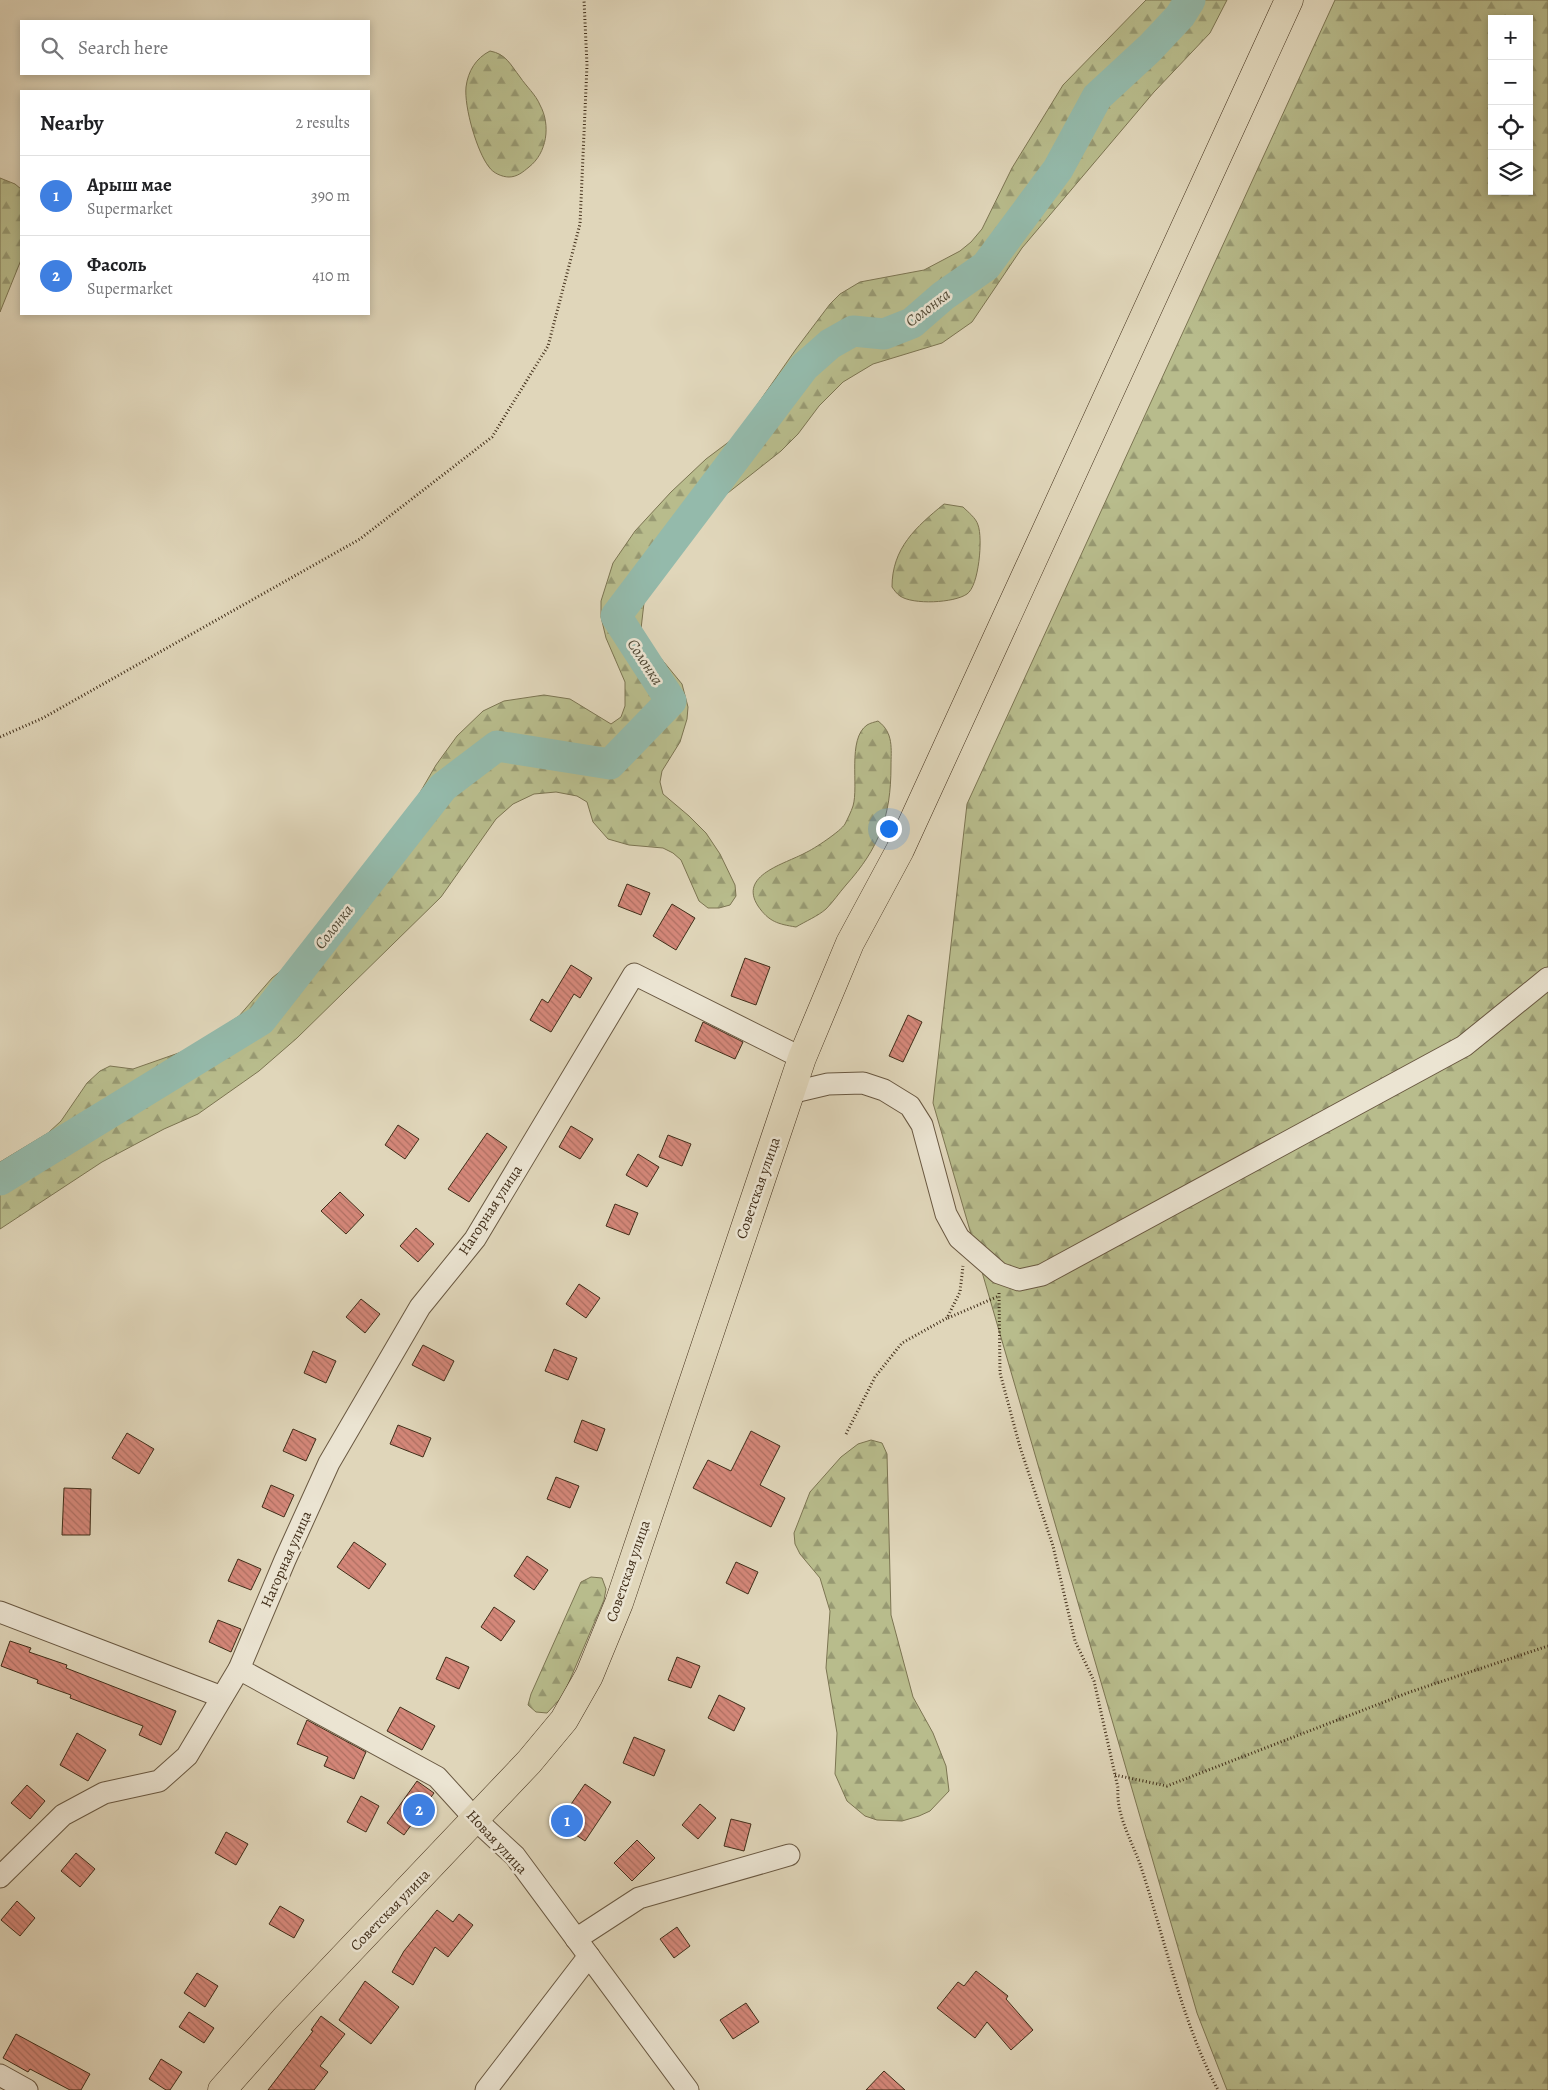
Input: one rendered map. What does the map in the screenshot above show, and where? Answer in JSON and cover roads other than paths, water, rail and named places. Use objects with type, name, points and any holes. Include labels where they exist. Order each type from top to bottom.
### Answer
[{"type":"main road","name":"Советская улица","points":[[222,2090],[284,2020],[476,1820],[564,1720],[589,1676],[619,1603],[802,1058],[850,943],[900,850],[1288,0]]},
{"type":"street","name":"Нагорная улица","points":[[239,1669],[329,1463],[420,1307],[475,1238],[634,974],[802,1058]]},
{"type":"street","points":[[790,1094],[828,1084],[863,1083],[884,1090],[910,1106],[922,1125],[946,1214],[958,1238],[998,1273],[1020,1280],[1042,1275],[1464,1046],[1548,978]]},
{"type":"street","points":[[0,1612],[222,1697]]},
{"type":"street","points":[[0,1877],[62,1815],[104,1794],[160,1781],[187,1756],[239,1669]]},
{"type":"street","name":"Новая улица","points":[[239,1669],[437,1777],[476,1820],[514,1856],[688,2090]]},
{"type":"street","points":[[576,1938],[639,1898],[789,1855]]},
{"type":"street","points":[[486,2090],[589,1956]]},
{"type":"street","points":[[0,2075],[27,2090]]},
{"type":"waterway","name":"Солонка","points":[[0,1180],[261,1020],[443,787],[497,746],[610,764],[671,701],[616,616],[804,367],[830,344],[853,331],[884,334],[912,323],[943,296],[986,266],[1058,169],[1097,97],[1150,48],[1180,16],[1190,0]]},
{"type":"place","name":"Фасоль","points":[[419,1810]]},
{"type":"place","name":"Арыш мае","points":[[567,1821]]}]
